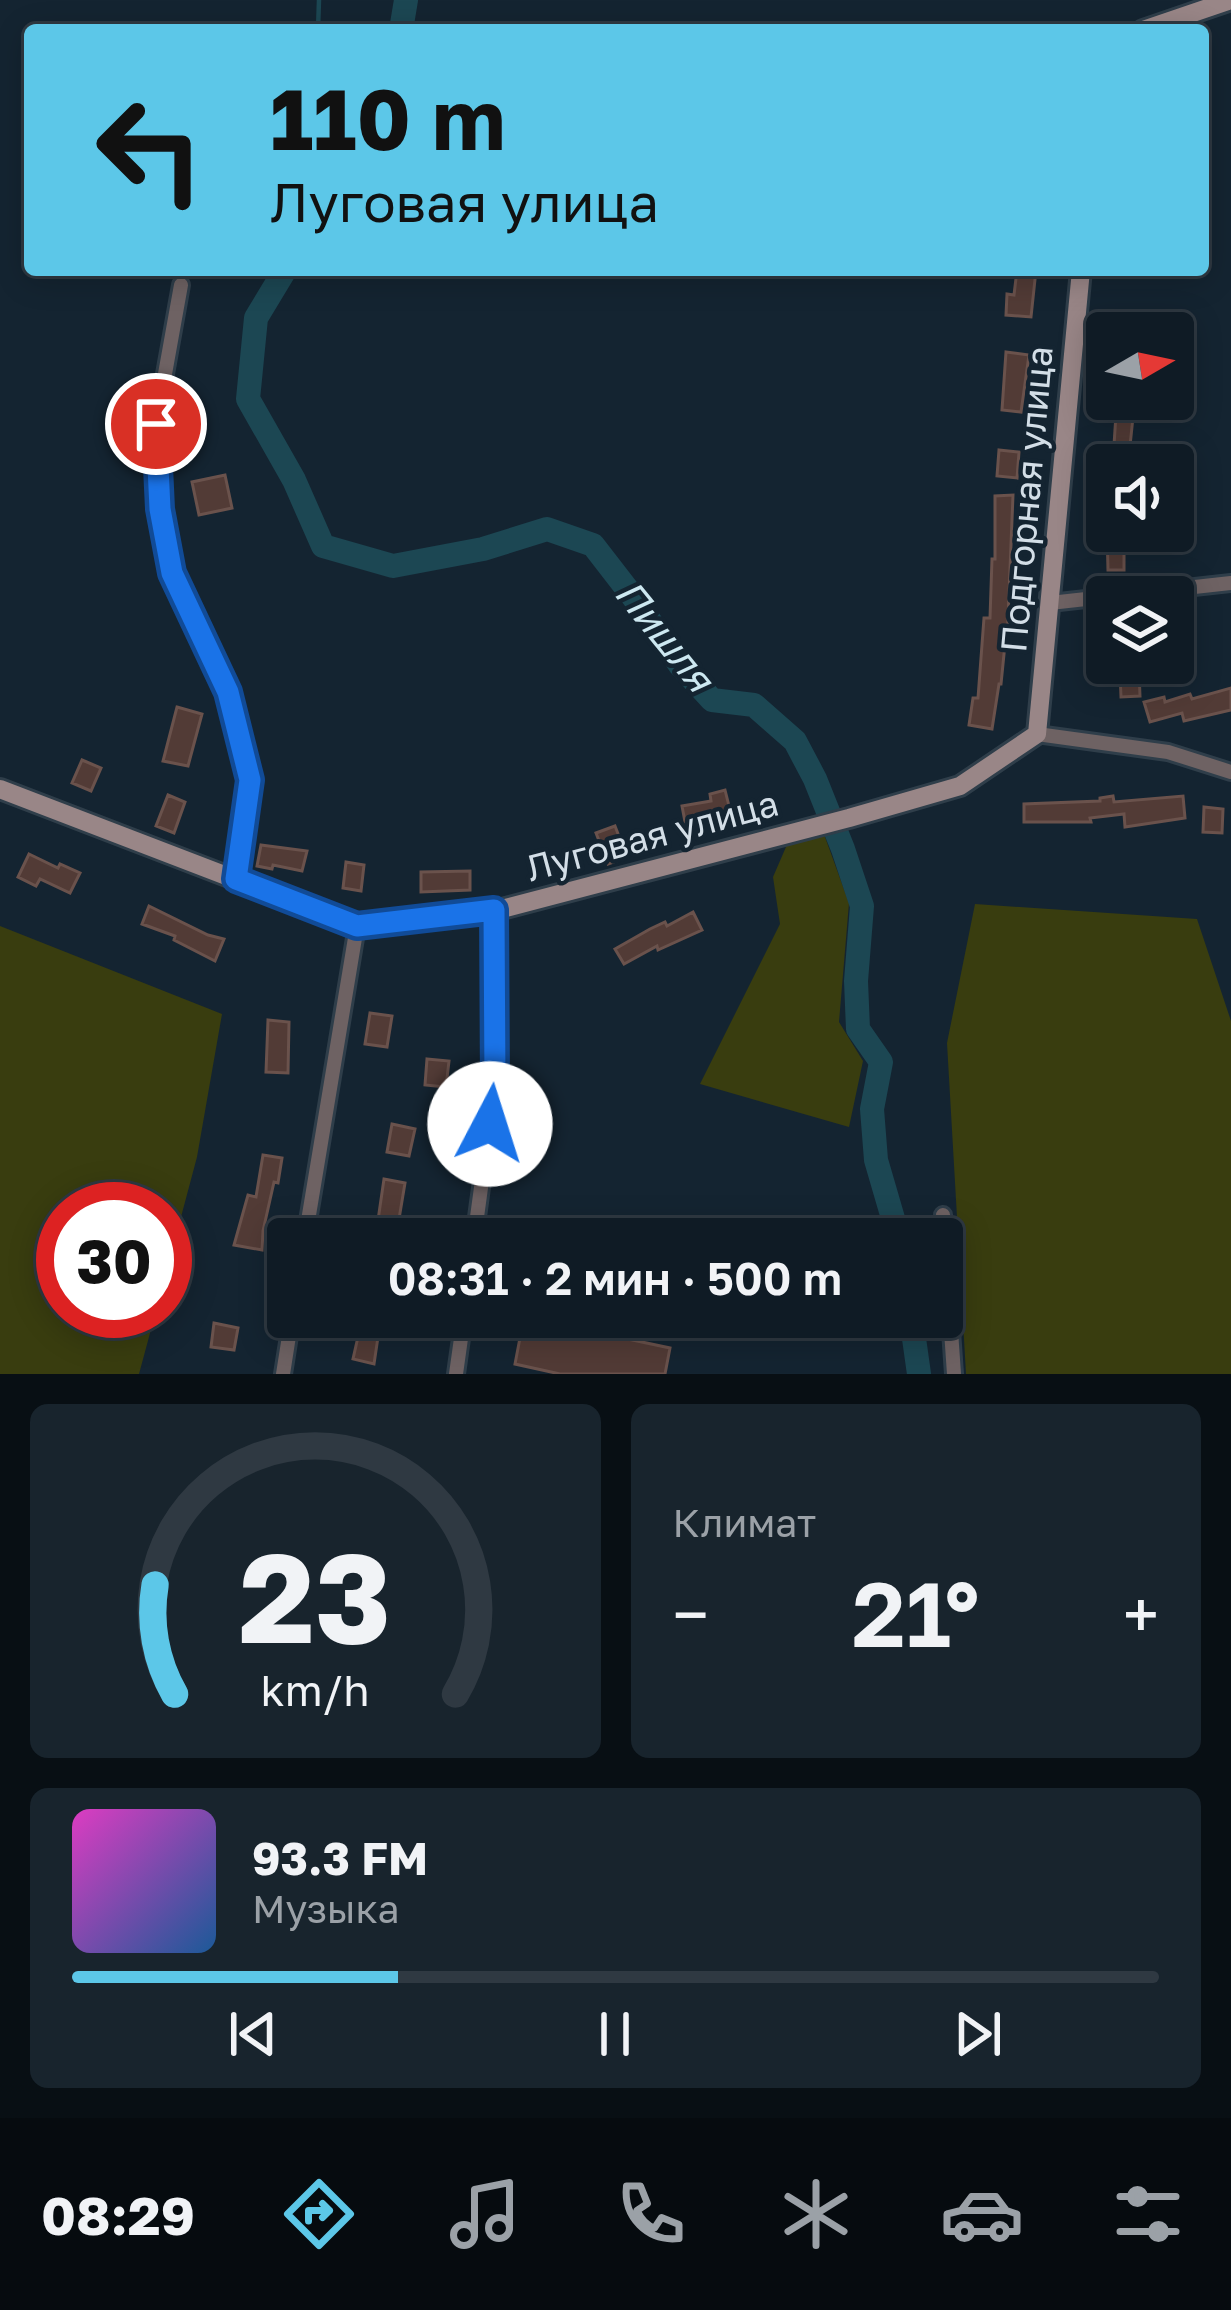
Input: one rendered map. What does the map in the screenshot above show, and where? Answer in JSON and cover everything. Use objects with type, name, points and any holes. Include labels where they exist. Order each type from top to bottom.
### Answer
[{"type":"street","points":[[1161,24],[1231,0]]},
{"type":"street","name":"Подгорная улица","points":[[1037,734],[1080,276]]},
{"type":"street","points":[[181,285],[156,424],[160,509],[172,573],[228,692],[250,780],[236,879]]},
{"type":"street","points":[[1050,603],[1231,583]]},
{"type":"street","points":[[1037,734],[1168,752],[1231,772]]},
{"type":"street","name":"Луговая улица","points":[[0,789],[357,926],[494,910],[960,787],[1037,734]]},
{"type":"street","points":[[477,1218],[495,1085],[494,910]]},
{"type":"street","points":[[308,1218],[357,926]]},
{"type":"street","points":[[944,1216],[954,1374]]},
{"type":"street","points":[[283,1374],[289,1338]]},
{"type":"street","points":[[456,1374],[461,1338]]},
{"type":"green space","points":[[821,826],[849,903],[839,1022],[863,1061],[849,1127],[700,1084],[780,924],[773,877],[789,840]]},
{"type":"green space","points":[[975,904],[1197,919],[1231,1021],[1231,1374],[966,1374],[963,1218],[957,1218],[947,1043]]},
{"type":"green space","points":[[0,926],[222,1014],[190,1182],[36,1182],[36,1338],[149,1338],[139,1374],[0,1374]]},
{"type":"building","points":[[1016,276],[1035,276],[1031,317],[1006,315],[1007,294],[1014,295]]},
{"type":"building","points":[[1006,352],[1029,355],[1021,412],[1002,410]]},
{"type":"building","points":[[1116,420],[1133,420],[1130,444],[1114,444]]},
{"type":"building","points":[[999,450],[1019,452],[1017,478],[997,476]]},
{"type":"building","points":[[225,475],[232,508],[199,515],[192,482]]},
{"type":"building","points":[[1013,495],[1007,644],[992,729],[969,725],[973,698],[978,698],[984,618],[990,618],[995,496]]},
{"type":"building","points":[[1108,552],[1124,552],[1124,570],[1108,570]]},
{"type":"building","points":[[1120,684],[1140,684],[1140,696],[1121,697]]},
{"type":"building","points":[[1231,688],[1231,710],[1184,721],[1182,713],[1150,722],[1144,702],[1190,694],[1192,699]]},
{"type":"building","points":[[177,707],[202,714],[188,766],[163,761]]},
{"type":"building","points":[[82,760],[101,768],[91,791],[72,783]]},
{"type":"building","points":[[725,790],[731,814],[686,827],[682,806],[711,801],[710,794]]},
{"type":"building","points":[[168,795],[185,802],[174,833],[156,826]]},
{"type":"building","points":[[1113,796],[1114,802],[1183,796],[1185,818],[1125,827],[1124,814],[1090,818],[1091,822],[1024,822],[1024,804],[1100,801]]},
{"type":"building","points":[[1204,807],[1223,809],[1222,833],[1203,832]]},
{"type":"building","points":[[615,826],[627,857],[608,864],[596,833]]},
{"type":"building","points":[[261,845],[307,851],[302,871],[257,866]]},
{"type":"building","points":[[29,854],[80,873],[70,893],[40,879],[36,886],[18,877]]},
{"type":"building","points":[[346,862],[364,865],[361,891],[343,888]]},
{"type":"building","points":[[470,871],[470,890],[421,892],[421,872]]},
{"type":"building","points":[[149,906],[224,939],[215,961],[174,940],[175,936],[142,924]]},
{"type":"building","points":[[693,912],[702,930],[624,964],[615,949]]},
{"type":"building","points":[[370,1013],[392,1016],[387,1047],[365,1044]]},
{"type":"building","points":[[268,1020],[289,1022],[288,1073],[266,1072]]},
{"type":"building","points":[[427,1059],[449,1061],[446,1087],[425,1085]]},
{"type":"building","points":[[392,1124],[415,1129],[409,1156],[387,1152]]},
{"type":"building","points":[[263,1155],[282,1158],[262,1250],[234,1245],[248,1195],[256,1197]]},
{"type":"building","points":[[384,1179],[405,1183],[399,1218],[378,1218]]},
{"type":"building","points":[[214,1323],[238,1328],[234,1350],[211,1347]]},
{"type":"building","points":[[358,1338],[378,1338],[374,1364],[353,1359]]},
{"type":"building","points":[[520,1338],[623,1338],[670,1348],[665,1374],[560,1374],[515,1364]]},
{"type":"waterway","points":[[318,24],[319,0]]},
{"type":"waterway","name":"Пишля","points":[[402,24],[406,0]]},
{"type":"waterway","name":"Пишля","points":[[281,276],[256,318],[248,399],[294,480],[323,546],[393,566],[483,549],[547,529],[593,545],[680,665],[712,700],[754,705],[795,741],[815,779],[862,906],[858,1029],[881,1062],[872,1109],[876,1160],[893,1218]]},
{"type":"waterway","name":"Пишля","points":[[914,1338],[919,1374]]},
{"type":"route","points":[[156,424],[160,509],[172,573],[228,692],[250,780],[236,879],[357,926],[494,910],[495,1085],[490,1124]]}]
